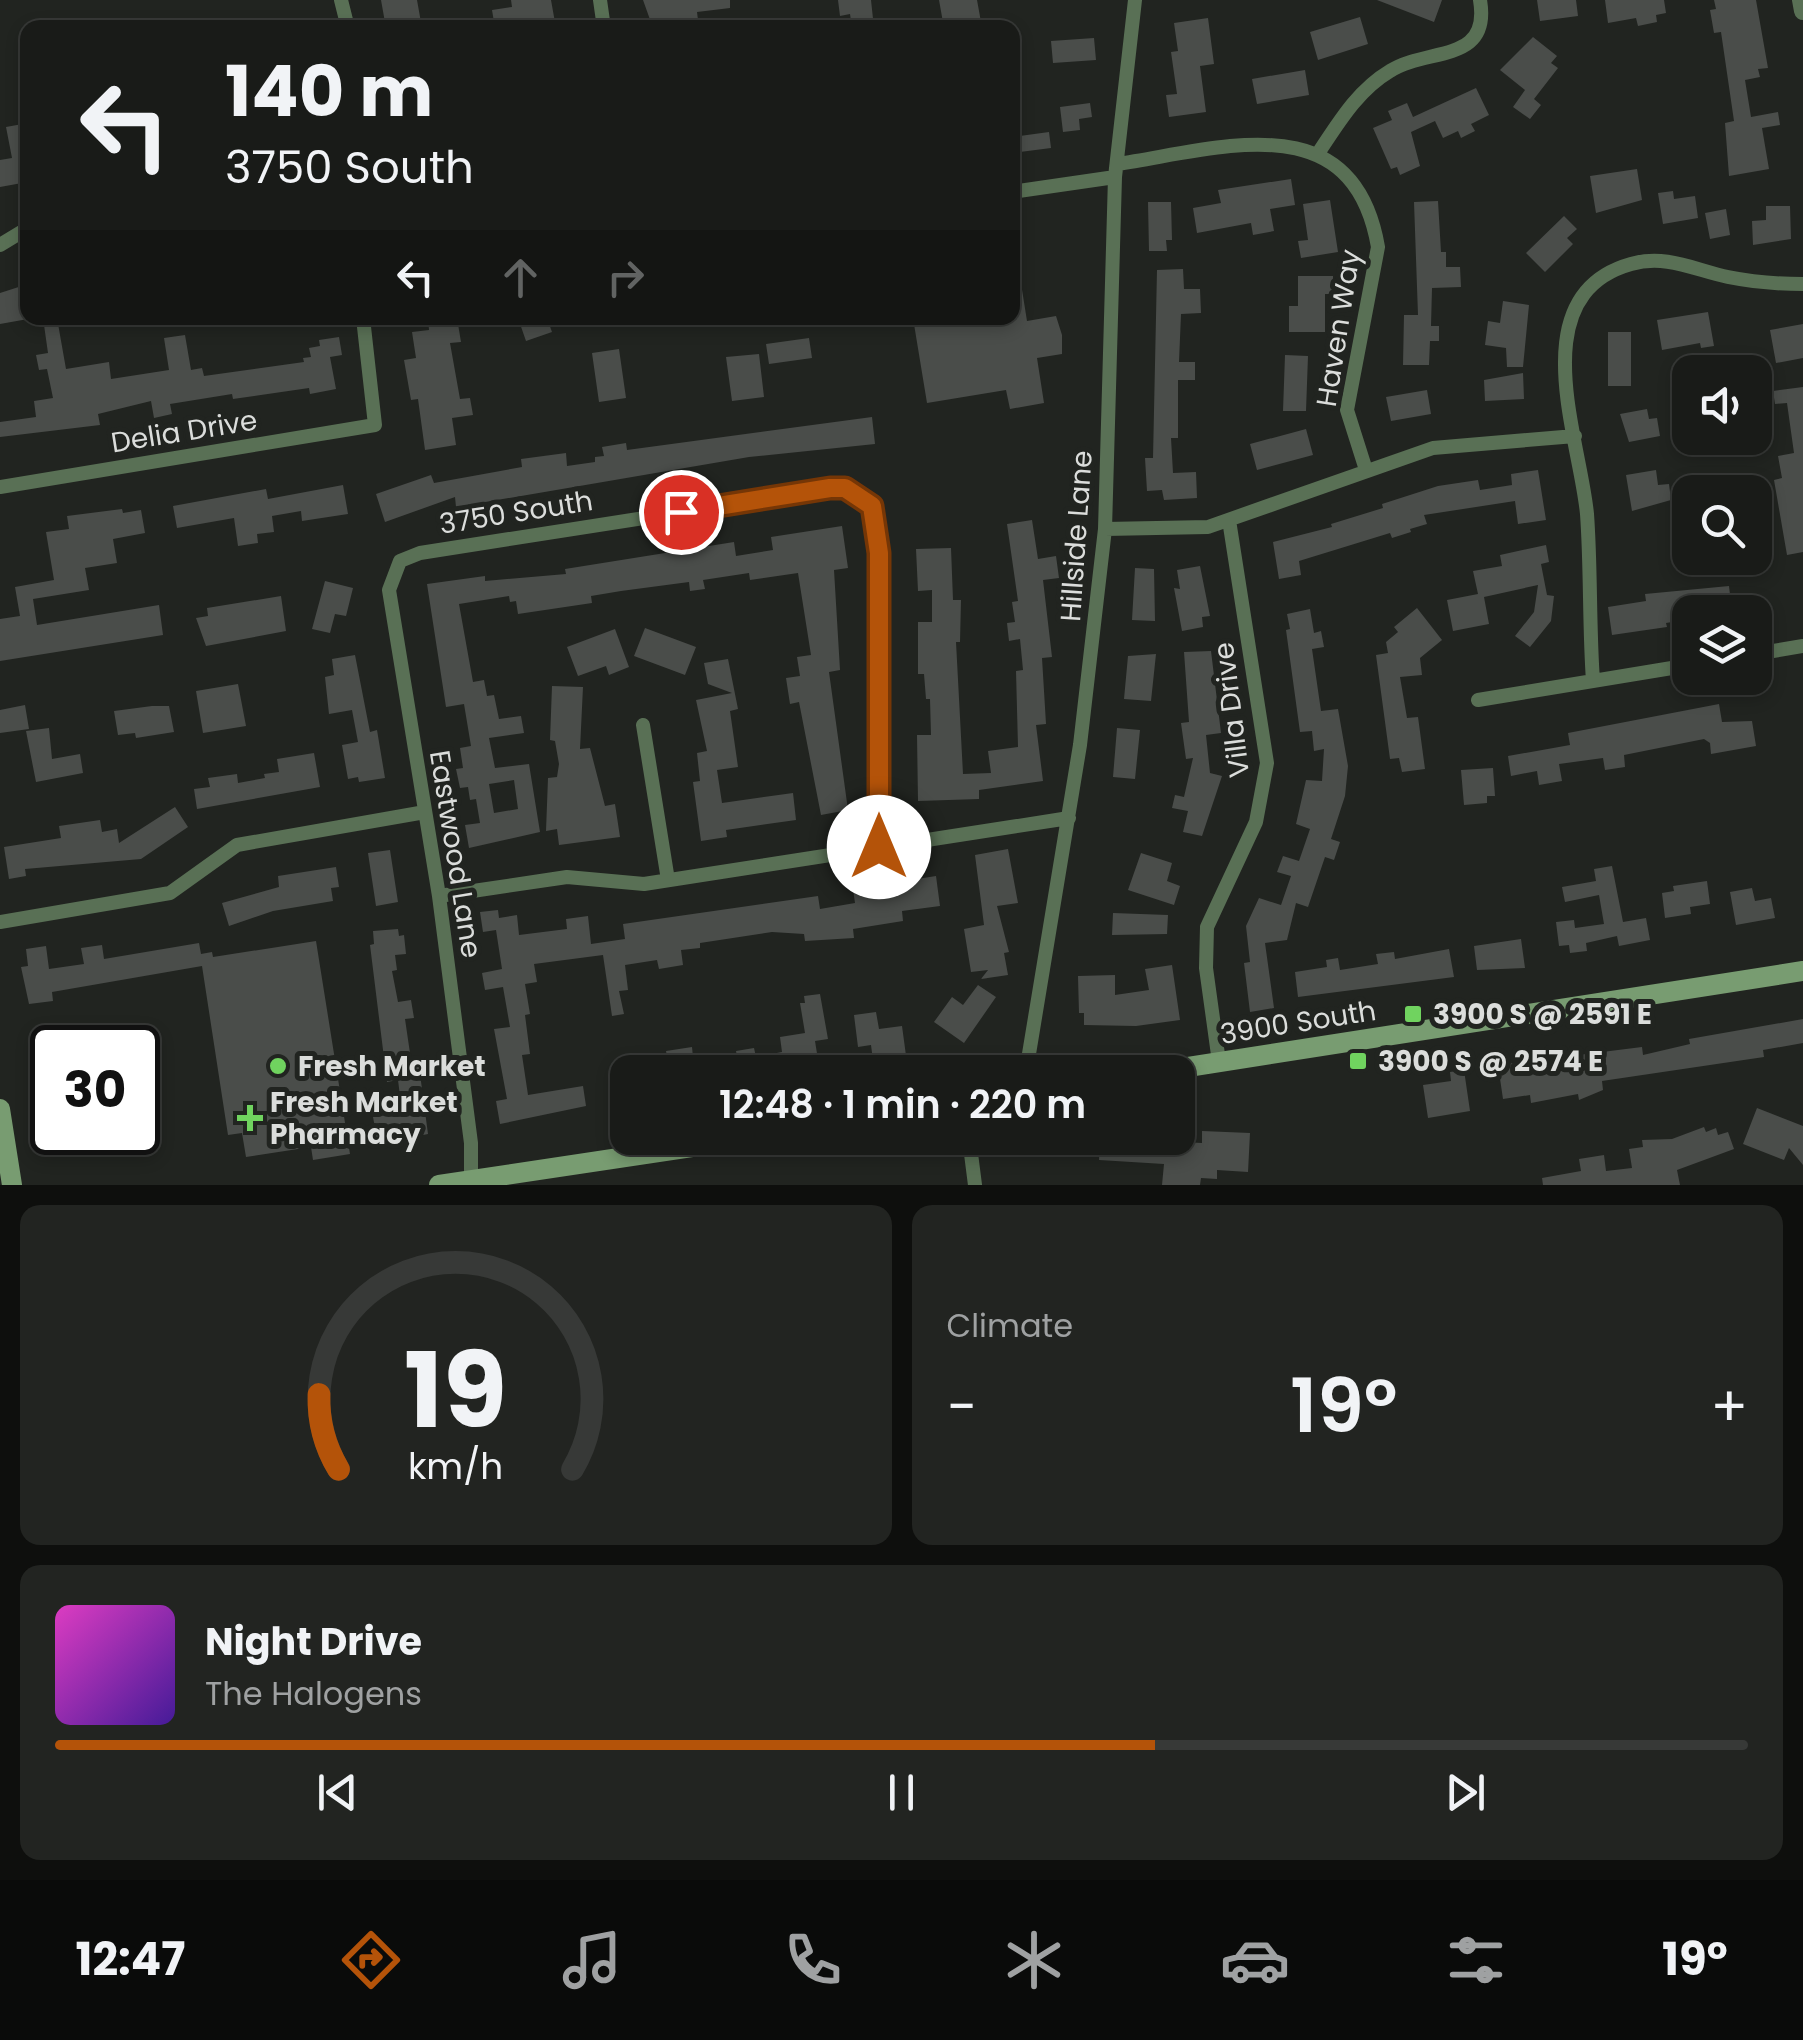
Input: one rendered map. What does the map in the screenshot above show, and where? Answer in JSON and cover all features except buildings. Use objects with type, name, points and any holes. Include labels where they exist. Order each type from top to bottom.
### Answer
[{"type":"main road","name":"3900 South","points":[[1195,1066],[1803,971]]},
{"type":"main road","points":[[0,1109],[12,1185]]},
{"type":"main road","points":[[439,1185],[644,1155]]},
{"type":"street","name":"Hillside Lane","points":[[1029,1055],[1070,818],[1105,529],[1116,171],[1135,0]]},
{"type":"street","points":[[1020,190],[1251,144],[1277,144],[1319,152],[1364,90],[1392,69],[1462,49],[1472,42],[1481,24],[1480,0]]},
{"type":"street","points":[[1801,0],[1803,11]]},
{"type":"street","name":"Haven Way","points":[[1319,152],[1355,186],[1374,224],[1378,246],[1346,410],[1366,470]]},
{"type":"street","points":[[1593,680],[1586,510],[1564,382],[1564,345],[1582,300],[1603,278],[1632,264],[1654,261],[1685,263],[1771,284],[1803,284]]},
{"type":"street","name":"Delia Drive","points":[[0,487],[376,425],[364,325]]},
{"type":"street","points":[[1105,529],[1191,530],[1366,470],[1463,443],[1575,436]]},
{"type":"street","name":"3750 South","points":[[420,553],[830,488],[856,493],[872,506],[878,532],[879,847]]},
{"type":"street","name":"Villa Drive","points":[[1219,1062],[1205,955],[1207,927],[1256,822],[1267,763],[1229,520]]},
{"type":"street","name":"Eastwood Lane","points":[[420,553],[406,557],[394,567],[390,590],[439,896],[471,1144],[472,1182]]},
{"type":"street","points":[[1772,651],[1803,646]]},
{"type":"street","points":[[1478,700],[1672,668]]},
{"type":"street","points":[[643,725],[668,880]]},
{"type":"street","points":[[0,922],[170,893],[237,845],[425,812]]},
{"type":"street","points":[[439,896],[567,877],[626,885],[668,880],[1070,818]]},
{"type":"street","points":[[972,1155],[976,1185]]},
{"type":"place","name":"3900 S @ 2591 E","points":[[1413,1014]]},
{"type":"place","name":"3900 S @ 2574 E","points":[[1358,1061]]},
{"type":"place","name":"Fresh Market","points":[[278,1066]]},
{"type":"place","name":"Fresh Market Pharmacy","points":[[250,1118]]},
{"type":"route","points":[[681,512],[830,488],[845,488],[872,506],[879,553],[879,847]]}]
